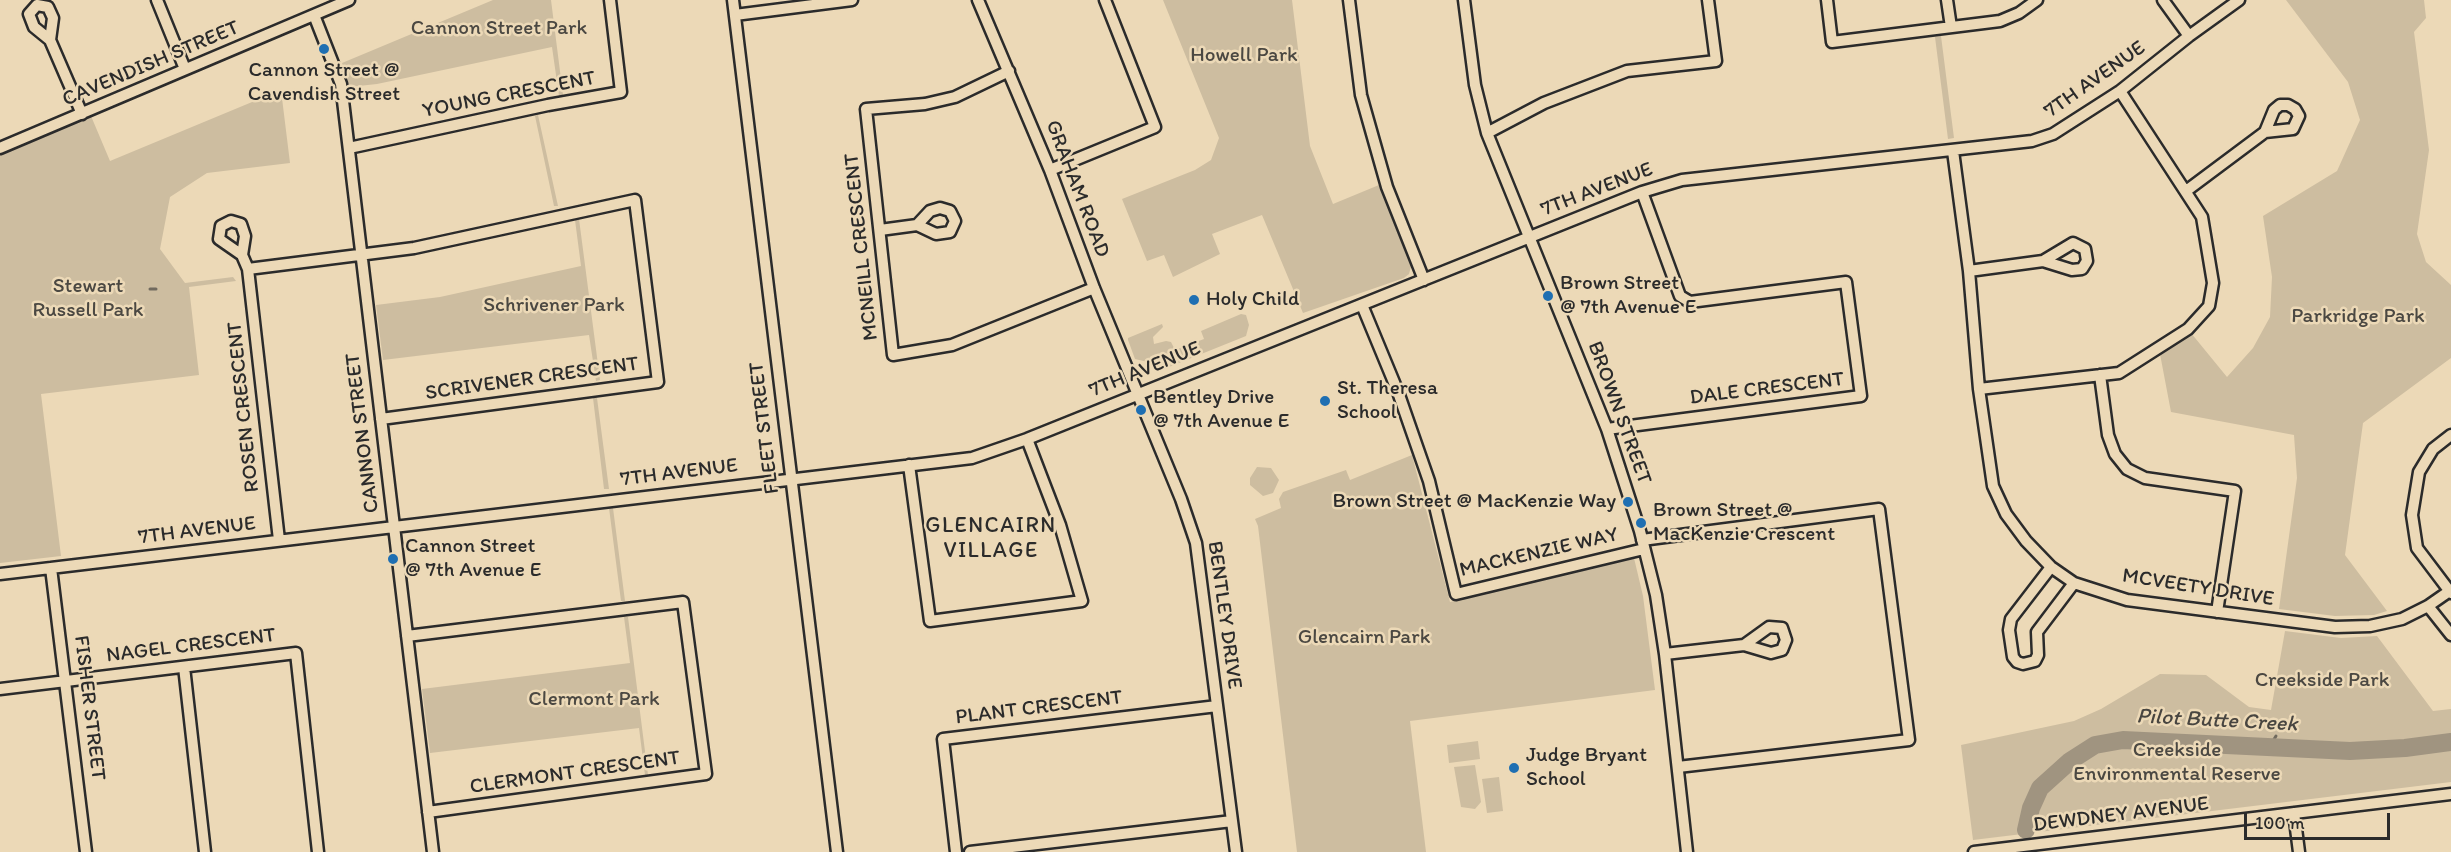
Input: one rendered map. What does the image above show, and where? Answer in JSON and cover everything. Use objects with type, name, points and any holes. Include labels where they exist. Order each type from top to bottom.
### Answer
[{"type":"street","points":[[157,0],[185,69]]},
{"type":"street","name":"CAVENDISH STREET","points":[[0,148],[349,0]]},
{"type":"street","name":"YOUNG CRESCENT","points":[[349,148],[548,105],[621,92],[610,0]]},
{"type":"street","name":"FLEET STREET","points":[[733,0],[837,852]]},
{"type":"street","points":[[735,15],[851,0]]},
{"type":"street","name":"GRAHAM ROAD","points":[[978,0],[1050,170],[1094,288],[1139,393]]},
{"type":"street","points":[[1050,170],[1155,127],[1105,0]]},
{"type":"street","points":[[1349,0],[1361,95],[1387,187],[1425,280]]},
{"type":"street","name":"BROWN STREET","points":[[1464,0],[1474,85],[1486,133],[1607,429],[1643,544],[1656,596],[1665,654],[1688,852]]},
{"type":"street","points":[[1486,133],[1544,104],[1627,71],[1716,61],[1708,0]]},
{"type":"street","points":[[1827,0],[1832,42],[2000,21],[2019,13],[2037,0]]},
{"type":"street","points":[[1947,0],[1951,27]]},
{"type":"street","points":[[2163,0],[2190,36]]},
{"type":"street","name":"7TH AVENUE","points":[[0,574],[972,458],[1027,439],[1642,192],[1682,180],[1953,151],[2032,141],[2054,134],[2120,92],[2239,0]]},
{"type":"street","name":"CANNON STREET","points":[[314,15],[341,84],[433,852]]},
{"type":"street","points":[[50,39],[82,114]]},
{"type":"street","name":"MCNEILL CRESCENT","points":[[1009,71],[955,97],[925,104],[866,109],[893,355],[952,345],[1094,288]]},
{"type":"street","points":[[1979,388],[2119,373],[2188,330],[2209,306],[2213,283],[2202,217],[2120,92]]},
{"type":"street","points":[[2186,191],[2265,132]]},
{"type":"street","name":"MCVEETY DRIVE","points":[[1953,151],[1969,271],[1979,388],[1993,486],[2006,514],[2026,541],[2051,567],[2074,583],[2127,600],[2347,627],[2370,626],[2402,619],[2428,606],[2450,591]]},
{"type":"street","name":"DALE CRESCENT","points":[[1607,429],[1861,396],[1846,282],[1690,302],[1680,296],[1642,192]]},
{"type":"street","name":"SCRIVENER CRESCENT","points":[[361,254],[414,248],[635,200],[658,382],[381,419]]},
{"type":"street","points":[[880,230],[917,225]]},
{"type":"street","points":[[248,269],[361,254]]},
{"type":"street","name":"ROSEN CRESCENT","points":[[242,255],[248,269],[279,540]]},
{"type":"street","points":[[1969,271],[2043,261]]},
{"type":"street","name":"MACKENZIE WAY","points":[[1362,304],[1398,392],[1430,481],[1456,594],[1643,544]]},
{"type":"street","points":[[2100,375],[2108,435],[2115,454],[2127,469],[2145,478],[2235,491],[2217,612]]},
{"type":"street","name":"BENTLEY DRIVE","points":[[1139,393],[1182,499],[1196,543],[1236,852]]},
{"type":"street","points":[[2450,591],[2417,548],[2412,515],[2419,472],[2433,449],[2451,435]]},
{"type":"street","points":[[909,465],[930,621],[1082,601],[1060,525],[1027,439]]},
{"type":"street","points":[[1643,544],[1879,509],[1909,740],[1678,767]]},
{"type":"street","points":[[2051,567],[2010,619],[2009,630],[2013,657],[2017,662],[2023,664],[2035,661],[2038,655],[2037,632],[2074,583]]},
{"type":"street","name":"FISHER STREET","points":[[51,568],[67,681],[86,852]]},
{"type":"street","name":"CLERMONT CRESCENT","points":[[407,636],[683,602],[706,774],[428,812]]},
{"type":"street","points":[[2428,606],[2451,635]]},
{"type":"street","points":[[1665,654],[1744,645]]},
{"type":"street","name":"NAGEL CRESCENT","points":[[0,689],[296,653],[318,852]]},
{"type":"street","points":[[184,667],[206,852]]},
{"type":"street","name":"PLANT CRESCENT","points":[[956,852],[943,739],[1217,706]]},
{"type":"street","name":"DEWDNEY AVENUE","points":[[1974,852],[2451,794]]},
{"type":"street","points":[[2294,813],[2298,852]]},
{"type":"street","points":[[970,852],[1232,821]]},
{"type":"green space","name":"Cannon Street Park","points":[[493,0],[551,0],[563,95],[559,96],[552,47],[377,84],[349,87],[342,63]]},
{"type":"green space","name":"Howell Park","points":[[1163,0],[1292,0],[1310,146],[1333,204],[1379,185],[1412,263],[1409,274],[1404,278],[1303,313],[1262,215],[1212,234],[1220,254],[1173,277],[1164,255],[1147,261],[1122,199],[1195,170],[1211,160],[1219,138]]},
{"type":"green space","name":"Parkridge Park","points":[[2286,0],[2424,0],[2426,18],[2414,32],[2429,150],[2417,234],[2426,262],[2451,285],[2451,358],[2363,423],[2345,555],[2387,611],[2374,615],[2335,616],[2279,609],[2297,478],[2294,435],[2171,412],[2160,354],[2191,333],[2227,377],[2253,348],[2270,317],[2272,277],[2263,216],[2337,171],[2360,120],[2348,82]]},
{"type":"green space","points":[[1941,36],[1954,138],[1948,139],[1935,37]]},
{"type":"green space","name":"Stewart Russell Park","points":[[281,90],[290,163],[207,173],[170,197],[160,249],[185,283],[233,277],[236,281],[189,287],[199,375],[41,394],[61,556],[0,563],[0,154],[91,116],[110,161]]},
{"type":"green space","points":[[538,115],[558,206],[554,206],[535,116]]},
{"type":"green space","name":"Schrivener Park","points":[[579,219],[600,380],[596,381],[589,335],[383,360],[376,305],[440,297],[581,266],[575,220]]},
{"type":"green space","points":[[1241,314],[1246,315],[1249,325],[1246,336],[1169,367],[1135,359],[1128,340],[1128,338],[1162,324],[1163,327],[1153,337],[1154,344],[1171,342],[1175,350],[1204,339],[1201,331]]},
{"type":"green space","points":[[593,398],[597,398],[609,489],[604,489]]},
{"type":"green space","name":"Glencairn Park","points":[[1412,455],[1450,602],[1634,558],[1643,596],[1655,690],[1410,721],[1426,852],[1297,852],[1258,526],[1255,519],[1281,508],[1279,499],[1283,492],[1346,470],[1350,480]]},
{"type":"green space","points":[[1257,467],[1271,468],[1279,480],[1273,493],[1263,496],[1250,485],[1250,478]]},
{"type":"green space","points":[[609,508],[613,508],[625,601],[621,601]]},
{"type":"green space","name":"Clermont Park","points":[[624,617],[628,617],[648,775],[645,775],[639,728],[430,753],[422,689],[630,663]]},
{"type":"green space","name":"Creekside Environmental Reserve","points":[[2285,631],[2341,638],[2377,636],[2433,711],[2451,709],[2451,782],[1973,840],[1961,745],[2074,721],[2101,709],[2160,674],[2206,675],[2249,707],[2271,710]]},
{"type":"green space","points":[[1478,741],[1480,759],[1449,763],[1447,745]]},
{"type":"green space","points":[[1475,765],[1481,802],[1475,809],[1461,807],[1454,767]]},
{"type":"green space","points":[[1499,777],[1503,811],[1487,813],[1482,779]]},
{"type":"waterway","points":[[150,289],[156,289]]},
{"type":"waterway","points":[[2262,747],[2273,741],[2276,736]]},
{"type":"waterway","name":"Pilot Butte Creek","points":[[2026,830],[2031,808],[2040,788],[2070,761],[2095,745],[2123,740],[2350,751],[2405,748],[2451,742]]},
{"type":"place","name":"Cannon Street @ Cavendish Street","points":[[324,49]]},
{"type":"place","name":"Brown Street @ 7th Avenue E","points":[[1548,296]]},
{"type":"place","name":"Holy Child","points":[[1194,300]]},
{"type":"place","name":"St. Theresa School","points":[[1325,401]]},
{"type":"place","name":"Bentley Drive @ 7th Avenue E","points":[[1141,410]]},
{"type":"place","name":"Brown Street @ MacKenzie Way","points":[[1628,502]]},
{"type":"place","name":"Brown Street @ MacKenzie Crescent","points":[[1641,523]]},
{"type":"place","name":"Cannon Street @ 7th Avenue E","points":[[393,559]]},
{"type":"place","name":"Judge Bryant School","points":[[1514,768]]},
{"type":"district","name":"GLENCAIRN VILLAGE","points":[[991,538]]},
{"type":"park label","name":"Creekside Park","points":[[2322,681]]}]
